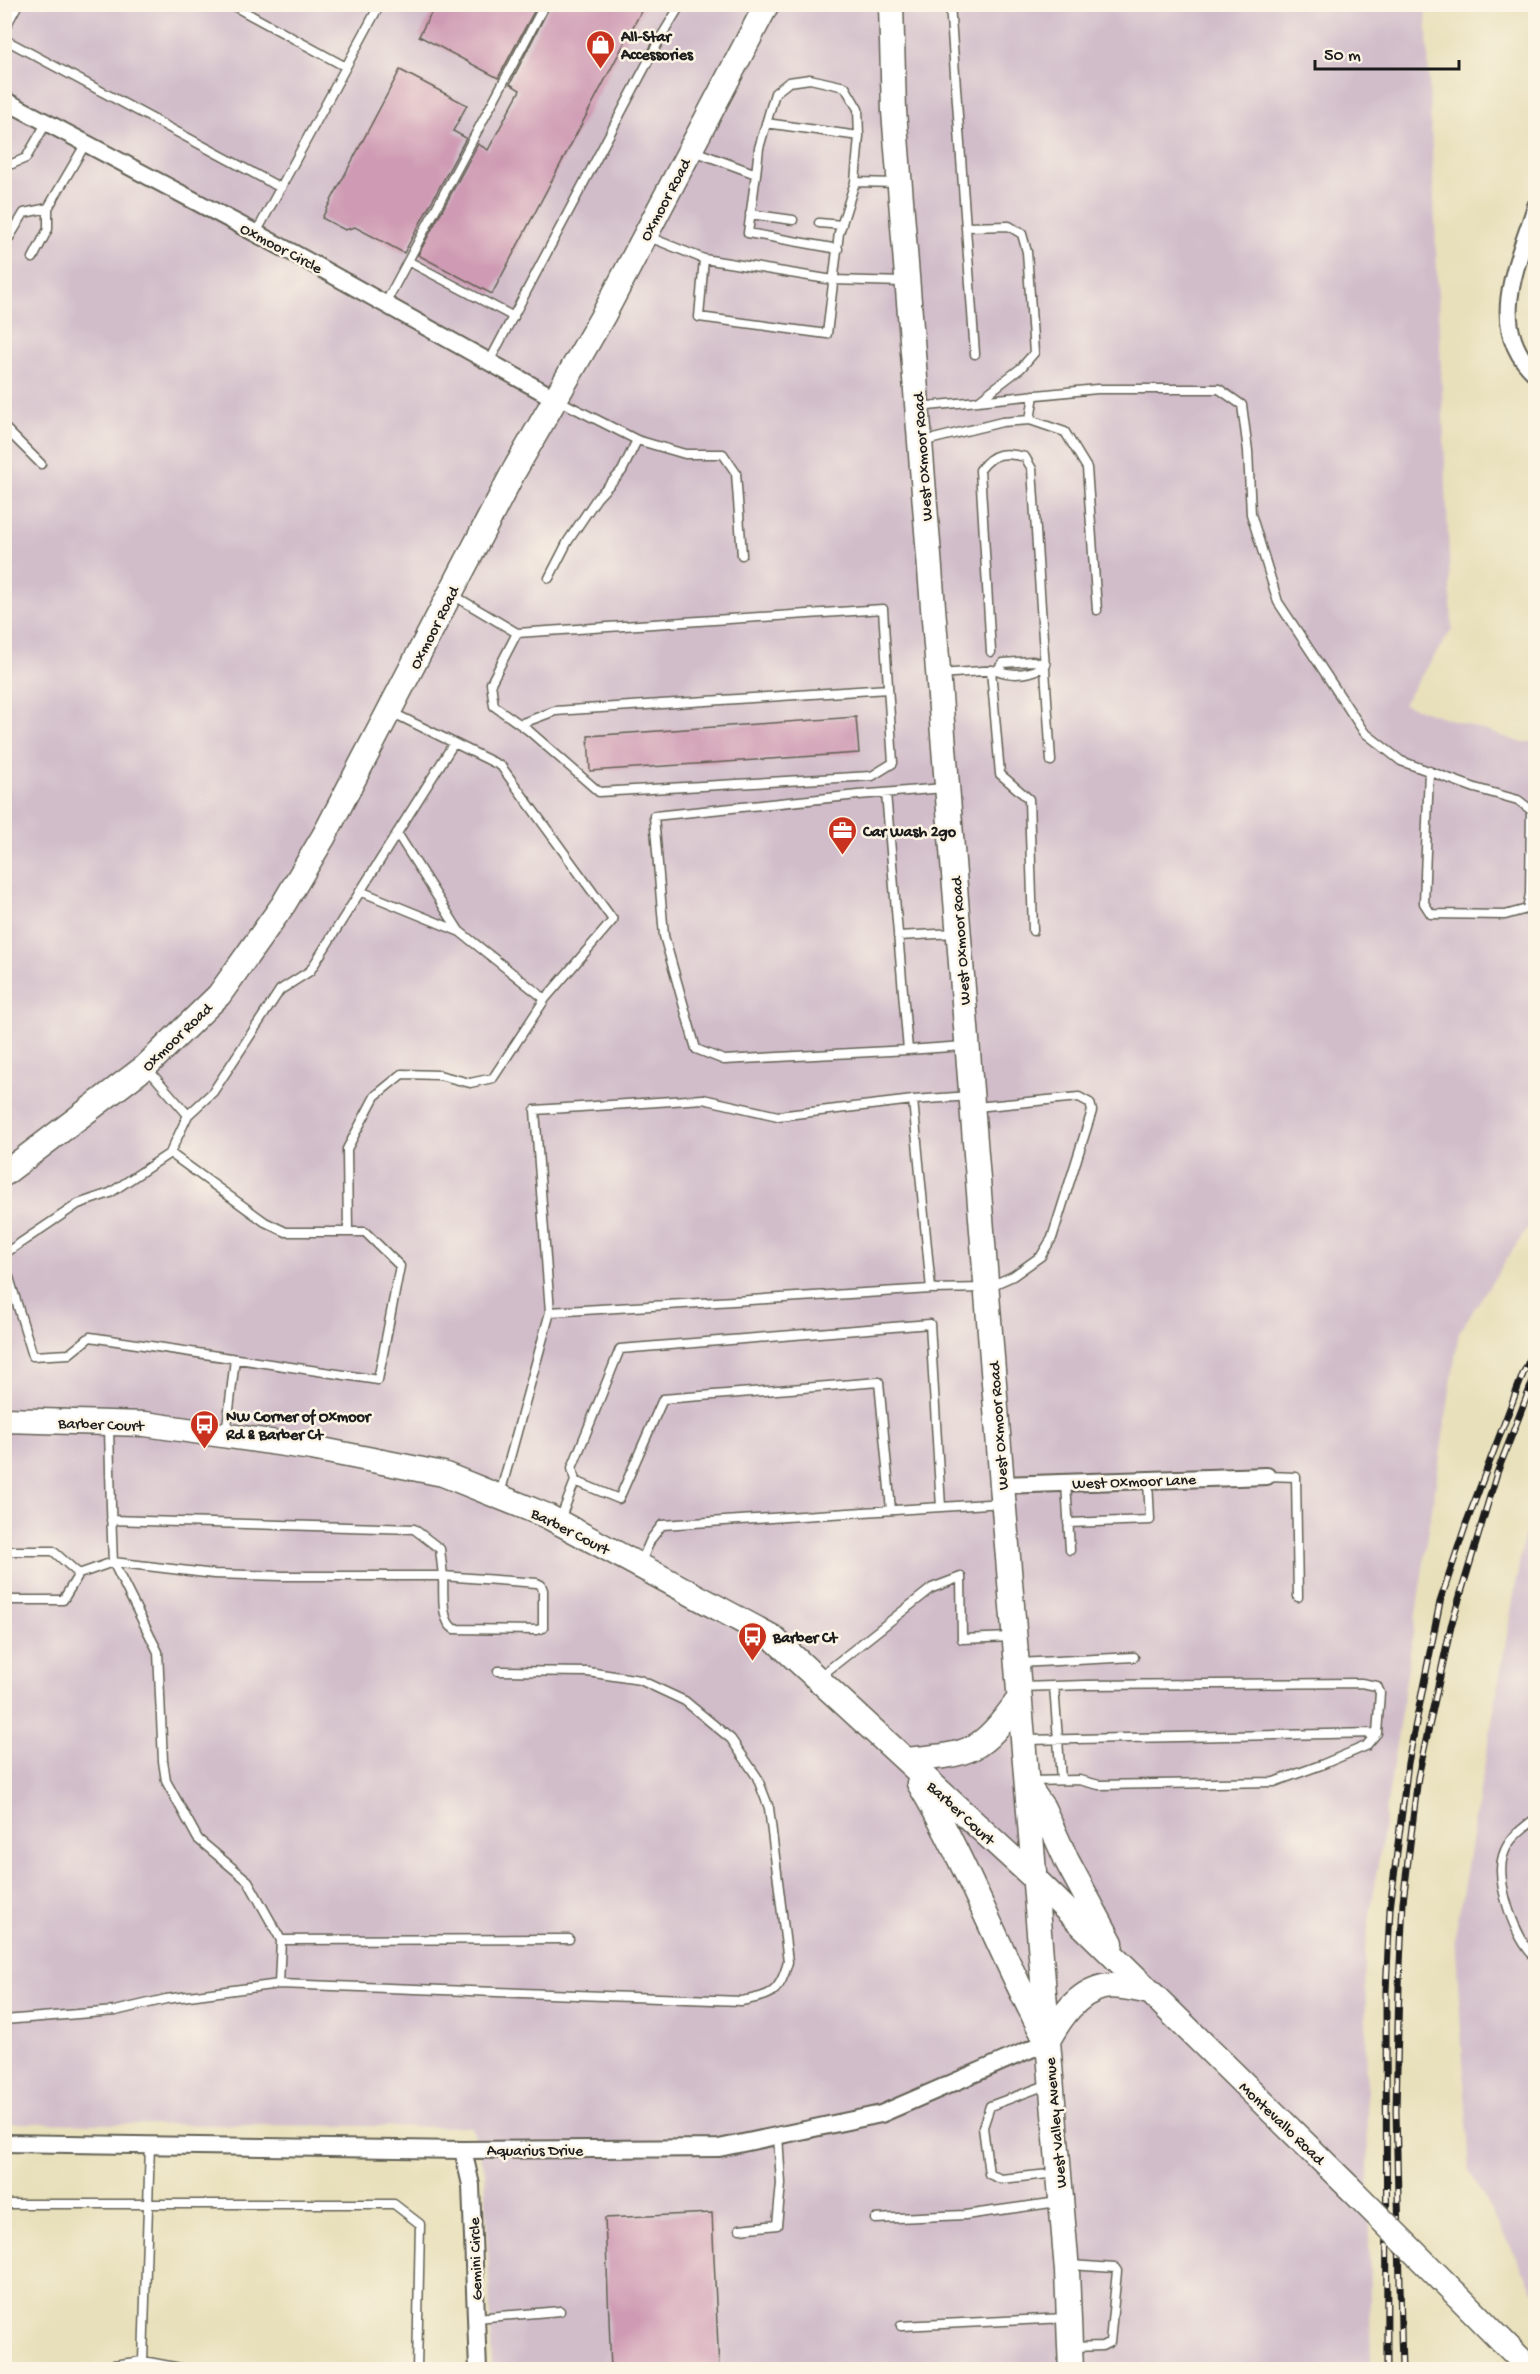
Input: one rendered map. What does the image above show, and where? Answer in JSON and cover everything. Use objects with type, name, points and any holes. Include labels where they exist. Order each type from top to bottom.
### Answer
[{"type":"main road","name":"Oxmoor Road","points":[[4,1174],[145,1067],[219,994],[282,905],[324,836],[514,471],[645,235],[767,4]]},
{"type":"main road","name":"West Oxmoor Road","points":[[891,4],[894,111],[1033,1877]]},
{"type":"main road","name":"Barber Court","points":[[4,1420],[145,1424],[312,1448],[443,1474],[559,1522],[772,1637],[1033,1877]]},
{"type":"main road","points":[[1018,1693],[1000,1725],[979,1746],[955,1756],[906,1760],[942,1821],[1013,1977],[1047,2042]]},
{"type":"main road","points":[[1025,1782],[1043,1808],[1067,1861],[1122,1964]]},
{"type":"main road","name":"Montevallo Road","points":[[1033,1877],[1349,2187],[1531,2370]]},
{"type":"main road","name":"West Valley Avenue","points":[[1033,1877],[1059,2173],[1071,2359]]},
{"type":"main road","points":[[1047,2042],[1058,2022],[1083,1996],[1102,1987],[1117,1986],[1150,1992]]},
{"type":"street","name":"Oxmoor Circle","points":[[4,100],[256,233],[556,399]]},
{"type":"street","points":[[1536,206],[1509,297],[1507,319],[1513,345],[1525,365],[1536,374]]},
{"type":"street","name":"West Oxmoor Lane","points":[[1002,1494],[1066,1483],[1267,1476]]},
{"type":"street","name":"Aquarius Drive","points":[[4,2143],[463,2150],[719,2148],[881,2114],[1047,2042]]},
{"type":"street","name":"Gemini Circle","points":[[463,2150],[471,2185],[478,2370]]},
{"type":"lane","points":[[4,30],[18,4]]},
{"type":"lane","points":[[230,4],[346,67]]},
{"type":"lane","points":[[256,233],[380,4]]},
{"type":"lane","points":[[385,304],[545,4]]},
{"type":"lane","points":[[489,362],[661,37],[681,4]]},
{"type":"lane","points":[[950,4],[975,354]]},
{"type":"lane","points":[[4,39],[280,188]]},
{"type":"lane","points":[[704,260],[699,317],[827,334],[842,225],[855,182],[859,136],[858,109],[845,87],[810,79],[789,82],[776,93],[759,148],[748,233],[838,249]]},
{"type":"lane","points":[[4,161],[12,164],[27,158],[47,122]]},
{"type":"lane","points":[[766,123],[859,136]]},
{"type":"lane","points":[[33,258],[48,229],[48,208],[86,143]]},
{"type":"lane","points":[[690,150],[756,174]]},
{"type":"lane","points":[[855,182],[900,183]]},
{"type":"lane","points":[[6,243],[24,213],[48,208]]},
{"type":"lane","points":[[750,214],[793,220]]},
{"type":"lane","points":[[819,223],[842,225]]},
{"type":"lane","points":[[966,226],[1009,226],[1022,234],[1027,252],[1034,353],[1021,368],[978,401]]},
{"type":"lane","points":[[645,235],[704,260],[833,280],[908,282]]},
{"type":"lane","points":[[408,261],[514,317]]},
{"type":"lane","points":[[918,407],[1097,389],[1219,389],[1242,405],[1248,451],[1251,514],[1278,602],[1364,732],[1401,761],[1429,771],[1474,788],[1518,800],[1531,810],[1530,894],[1527,909],[1505,915],[1431,914],[1424,903],[1429,771]]},
{"type":"lane","points":[[1030,420],[1034,395]]},
{"type":"lane","points":[[556,399],[637,440],[685,454],[723,454],[736,473],[742,555]]},
{"type":"lane","points":[[920,442],[1002,422],[1030,420],[1065,432],[1087,468],[1097,610]]},
{"type":"lane","points":[[4,428],[41,464]]},
{"type":"lane","points":[[549,578],[568,541],[597,498],[622,471],[637,440]]},
{"type":"lane","points":[[991,652],[980,470],[987,460],[1006,452],[1025,458],[1032,469],[1046,665],[1050,761]]},
{"type":"lane","points":[[450,593],[517,633],[883,609],[893,763],[872,776],[599,792],[520,724],[494,706],[491,683],[517,633]]},
{"type":"lane","points":[[938,674],[994,670],[1006,674],[1035,672],[1046,665]]},
{"type":"lane","points":[[994,670],[1000,774],[1029,799],[1033,931]]},
{"type":"lane","points":[[520,724],[555,711],[888,689]]},
{"type":"lane","points":[[348,1232],[347,1149],[375,1096],[402,1074],[439,1075],[470,1083],[493,1078],[545,999],[613,920],[501,766],[389,711]]},
{"type":"lane","points":[[4,1254],[78,1204],[110,1193],[170,1153],[188,1115],[213,1092],[280,990],[310,971],[454,743]]},
{"type":"lane","points":[[947,787],[654,816],[664,936],[696,1049],[724,1060],[967,1046]]},
{"type":"lane","points":[[886,793],[908,1050]]},
{"type":"lane","points":[[397,833],[459,931]]},
{"type":"lane","points":[[360,891],[459,931],[545,999]]},
{"type":"lane","points":[[898,936],[958,933]]},
{"type":"lane","points":[[145,1067],[188,1115]]},
{"type":"lane","points":[[500,1497],[550,1312],[535,1110],[704,1099],[778,1116],[913,1100],[972,1101],[1079,1097],[1090,1103],[1092,1111],[1052,1238],[1041,1256],[1013,1276],[986,1288],[931,1289],[550,1312]]},
{"type":"lane","points":[[913,1100],[931,1289]]},
{"type":"lane","points":[[4,1261],[33,1356],[69,1354],[90,1337],[378,1380],[400,1266],[364,1232],[286,1232],[265,1222],[170,1153]]},
{"type":"lane","points":[[559,1522],[575,1481],[572,1468],[620,1349],[930,1324],[941,1507]]},
{"type":"lane","points":[[226,1436],[236,1359]]},
{"type":"lane","points":[[575,1481],[619,1499],[663,1400],[879,1382],[891,1510]]},
{"type":"lane","points":[[109,1423],[113,1562],[158,1652],[166,1782],[198,1839],[248,1881],[281,1940],[279,1984]]},
{"type":"lane","points":[[1267,1476],[1296,1477],[1298,1597]]},
{"type":"lane","points":[[1068,1523],[1150,1520],[1148,1480]]},
{"type":"lane","points":[[1066,1483],[1070,1550]]},
{"type":"lane","points":[[639,1565],[651,1539],[662,1525],[941,1507],[1002,1494]]},
{"type":"lane","points":[[4,1600],[63,1600],[79,1574],[113,1562],[214,1574],[443,1576],[541,1585],[543,1628],[537,1630],[454,1629],[448,1625],[446,1618],[443,1576],[440,1549],[414,1529],[111,1520]]},
{"type":"lane","points":[[4,1551],[52,1551],[79,1574]]},
{"type":"lane","points":[[817,1678],[932,1588],[961,1577],[962,1639],[1014,1637]]},
{"type":"lane","points":[[1016,1663],[1134,1657]]},
{"type":"lane","points":[[4,2020],[115,2011],[166,1999],[279,1984],[741,2001],[768,1995],[783,1981],[788,1962],[768,1808],[757,1777],[731,1739],[685,1701],[640,1680],[588,1672],[498,1671]]},
{"type":"lane","points":[[1018,1693],[1054,1686],[1373,1684],[1377,1686],[1380,1693],[1377,1733],[1366,1746],[1321,1766],[1274,1782],[1099,1785],[1079,1780],[1025,1782]]},
{"type":"lane","points":[[1054,1686],[1061,1780]]},
{"type":"lane","points":[[1022,1740],[1377,1733]]},
{"type":"lane","points":[[1536,1818],[1512,1837],[1503,1854],[1499,1871],[1513,1921],[1529,1953],[1536,1958]]},
{"type":"lane","points":[[281,1940],[569,1939]]},
{"type":"lane","points":[[1051,2084],[990,2106],[983,2127],[989,2174],[1001,2180],[1059,2173]]},
{"type":"lane","points":[[741,2229],[777,2225],[781,2184],[778,2135]]},
{"type":"lane","points":[[143,2361],[150,2145]]},
{"type":"lane","points":[[875,2219],[965,2215],[1061,2201]]},
{"type":"lane","points":[[4,2204],[394,2204],[420,2224],[417,2370]]},
{"type":"lane","points":[[1066,2265],[1115,2268],[1117,2271],[1110,2342],[1071,2359]]},
{"type":"lane","points":[[476,2318],[560,2311]]},
{"type":"lane","points":[[901,2326],[1069,2318]]},
{"type":"lane","points":[[76,2370],[112,2367],[143,2361],[185,2369]]},
{"type":"shaded area","points":[[5,5],[1422,5],[1426,8],[1452,629],[1403,704],[1520,742],[1535,742],[1536,1215],[1459,1332],[1365,1949],[1371,2369],[492,2369],[485,2171],[472,2127],[5,2123]]},
{"type":"shaded area","points":[[1535,1496],[1535,2293],[1470,2172],[1455,1935],[1523,1542]]},
{"type":"building","points":[[436,4],[538,4],[498,78],[419,36]]},
{"type":"building","points":[[551,4],[645,4],[492,294],[418,255],[478,144],[488,150],[520,90],[510,84]]},
{"type":"building","points":[[400,70],[467,105],[453,131],[466,138],[404,253],[355,227],[345,230],[322,218]]},
{"type":"building","points":[[856,717],[859,753],[590,771],[588,736]]},
{"type":"building","points":[[712,2213],[719,2370],[611,2370],[605,2218]]},
{"type":"railway","points":[[1387,2370],[1386,1991],[1390,1909],[1408,1763],[1440,1602],[1466,1524],[1523,1374],[1536,1346]]},
{"type":"railway","points":[[1402,2370],[1396,2110],[1399,1985],[1403,1902],[1418,1777],[1451,1626],[1497,1473],[1536,1373]]},
{"type":"place","name":"All-Star Accessories","points":[[600,70]]},
{"type":"place","name":"Car Wash 2go","points":[[842,856]]},
{"type":"place","name":"NW Corner of Oxmoor Rd & Barber Ct","points":[[205,1450]]},
{"type":"place","name":"Barber Ct","points":[[752,1662]]}]
